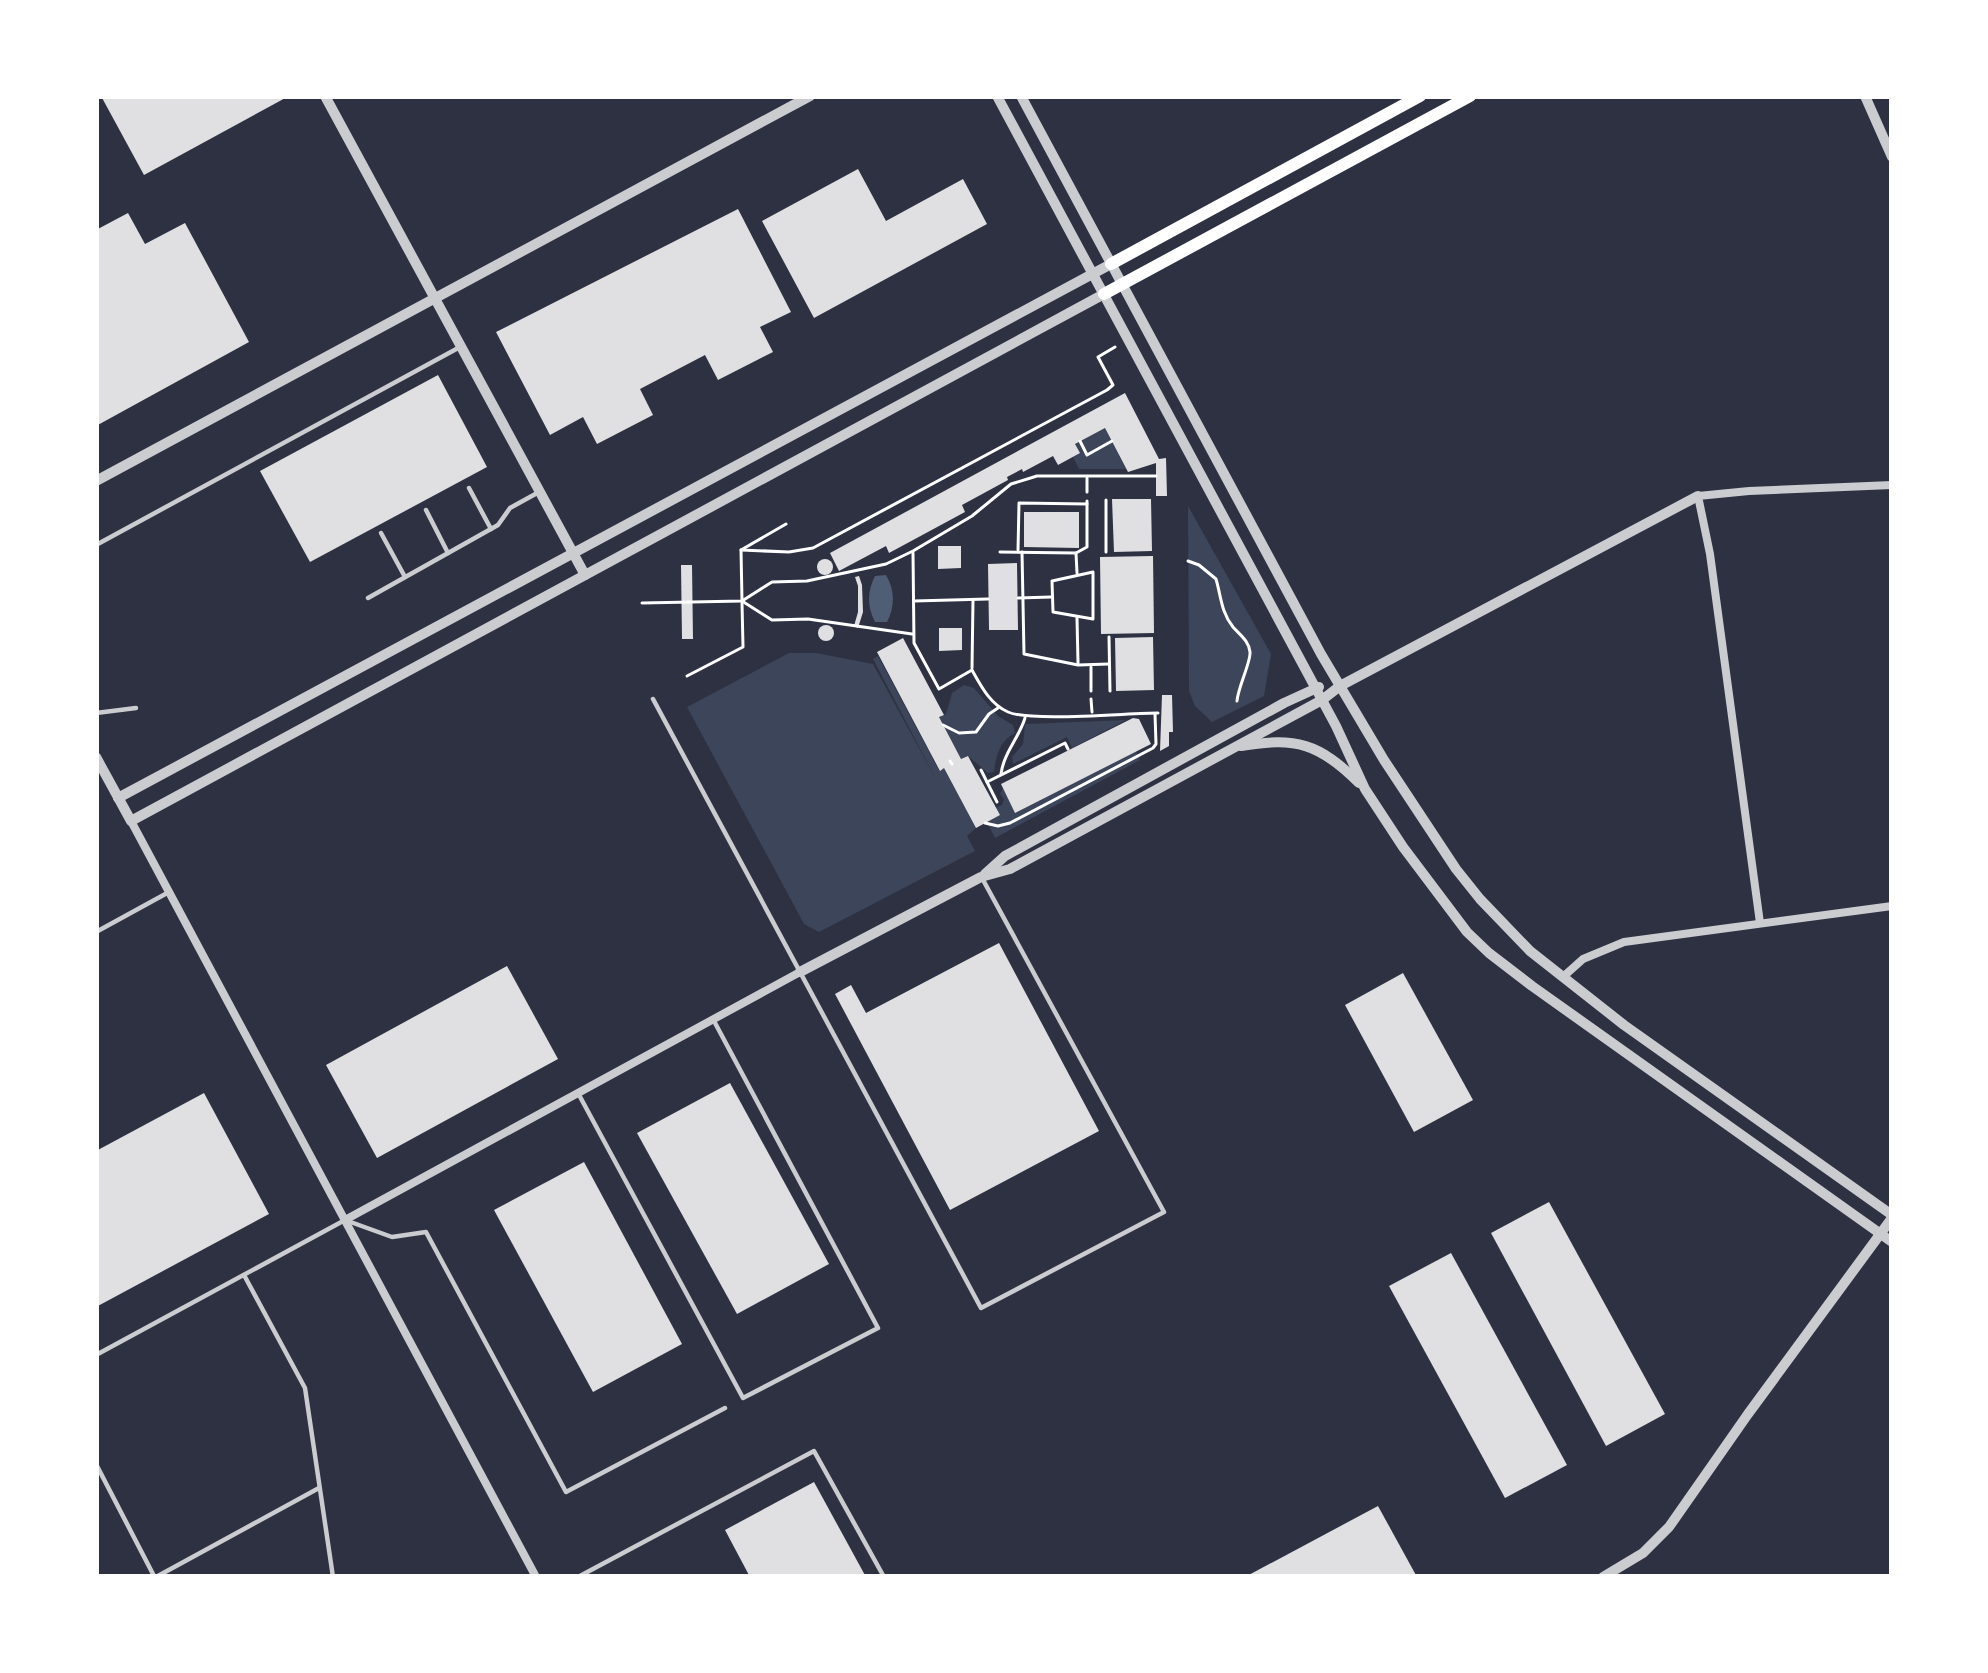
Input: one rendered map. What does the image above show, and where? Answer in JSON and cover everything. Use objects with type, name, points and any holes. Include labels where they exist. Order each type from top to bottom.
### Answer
[{"type":"main road","points":[[1112,264],[1420,96]]},
{"type":"main road","points":[[1104,294],[1470,96]]},
{"type":"street","points":[[325,96],[585,575]]},
{"type":"street","points":[[96,482],[810,96]]},
{"type":"street","points":[[997,96],[1322,700],[1365,789],[1467,932],[1532,986],[1886,1238]]},
{"type":"street","points":[[1022,96],[1340,686],[1456,868],[1530,950],[1624,1025],[1892,1217],[1886,1238],[1748,1414],[1670,1527],[1643,1553],[1603,1577]]},
{"type":"street","points":[[1865,96],[1892,157]]},
{"type":"street","points":[[118,798],[1112,264]]},
{"type":"street","points":[[131,821],[1104,294]]},
{"type":"street","points":[[345,1220],[800,972],[981,877],[1010,869],[1698,496],[1892,485]]},
{"type":"street","points":[[1698,496],[1760,923]]},
{"type":"street","points":[[981,877],[1005,856],[1314,687],[1340,686]]},
{"type":"street","points":[[1232,748],[1265,742],[1308,745],[1340,764],[1365,789]]},
{"type":"street","points":[[96,757],[536,1577]]},
{"type":"street","points":[[1564,976],[1583,959],[1624,942],[1892,906]]},
{"type":"lane","points":[[96,545],[461,347]]},
{"type":"lane","points":[[469,488],[491,529]]},
{"type":"lane","points":[[368,598],[498,526],[510,508],[539,492]]},
{"type":"lane","points":[[425,510],[448,553]]},
{"type":"lane","points":[[381,533],[405,578]]},
{"type":"lane","points":[[653,699],[981,1308],[1163,1212],[981,877]]},
{"type":"lane","points":[[96,712],[136,708]]},
{"type":"lane","points":[[96,932],[170,892]]},
{"type":"lane","points":[[578,1093],[743,1398],[878,1328],[712,1019]]},
{"type":"lane","points":[[96,1355],[345,1220],[392,1237],[426,1232],[566,1492],[725,1408]]},
{"type":"lane","points":[[244,1275],[304,1388],[333,1577]]},
{"type":"lane","points":[[578,1577],[814,1450],[884,1577]]},
{"type":"lane","points":[[96,1464],[155,1577],[319,1488]]},
{"type":"path","points":[[741,550],[813,548],[1107,390],[1113,385],[1098,357],[1129,340]]},
{"type":"path","points":[[1080,441],[1087,454],[1112,441]]},
{"type":"path","points":[[1087,492],[1088,476]]},
{"type":"path","points":[[642,603],[742,601],[772,582],[807,581],[886,564],[972,516],[995,494],[1024,478],[1156,476]]},
{"type":"path","points":[[1106,500],[1106,551]]},
{"type":"path","points":[[1000,552],[1020,552],[1076,553],[1087,547],[1087,503],[1019,503],[1020,552],[1020,598],[1024,654],[1078,665],[1109,664]]},
{"type":"path","points":[[741,550],[786,524]]},
{"type":"path","points":[[687,676],[742,647],[741,550]]},
{"type":"path","points":[[913,551],[914,644],[939,689],[972,670]]},
{"type":"path","points":[[1076,553],[1077,575]]},
{"type":"path","points":[[1188,561],[1216,579],[1230,623],[1248,645],[1249,661],[1238,685],[1237,701]]},
{"type":"path","points":[[1093,572],[1093,619],[1053,612],[1052,580],[1077,575],[1093,572]]},
{"type":"path","points":[[1093,595],[1100,595]]},
{"type":"path","points":[[1020,598],[1052,597]]},
{"type":"path","points":[[973,599],[972,670],[985,694],[1009,713],[1157,712],[1153,748],[1010,823],[985,823]]},
{"type":"path","points":[[914,601],[988,599]]},
{"type":"path","points":[[742,601],[772,620],[914,634]]},
{"type":"path","points":[[1077,616],[1078,665]]},
{"type":"path","points":[[1109,638],[1110,692]]},
{"type":"path","points":[[1091,665],[1091,691]]},
{"type":"path","points":[[1091,700],[1092,714]]},
{"type":"path","points":[[944,725],[959,733],[976,732],[1000,707]]},
{"type":"path","points":[[1001,775],[1003,760],[1026,716]]},
{"type":"path","points":[[987,782],[1065,743],[1068,749]]},
{"type":"path","points":[[981,770],[997,802]]},
{"type":"path","points":[[992,792],[1002,787]]},
{"type":"shaded area","points":[[1105,428],[1126,469],[1079,469],[1073,457],[1079,453],[1075,444]]},
{"type":"shaded area","points":[[1188,506],[1271,654],[1264,696],[1212,722],[1195,706],[1189,691]]},
{"type":"shaded area","points":[[886,575],[891,610],[887,622],[875,622],[870,587],[875,576]]},
{"type":"shaded area","points":[[789,653],[873,664],[936,779],[873,659],[878,656],[976,828],[967,836],[975,851],[819,932],[804,924],[687,707]]},
{"type":"shaded area","points":[[964,685],[974,688],[998,716],[1013,725],[1015,733],[1000,749],[994,772],[988,773],[968,756],[961,759],[939,717],[946,714],[952,693]]},
{"type":"shaded area","points":[[1126,720],[1072,748],[1067,737],[1013,764],[1012,757],[1023,744],[1025,724]]},
{"type":"shaded area","points":[[1136,751],[1140,760],[995,838],[987,822],[999,815],[995,808],[1002,805],[1003,788],[1015,812]]},
{"type":"building","points":[[101,96],[289,96],[144,175]]},
{"type":"building","points":[[858,169],[886,221],[963,179],[987,224],[814,318],[762,221]]},
{"type":"building","points":[[738,209],[791,312],[760,327],[773,352],[718,380],[705,355],[640,389],[653,415],[597,444],[583,417],[550,435],[496,332]]},
{"type":"building","points":[[128,213],[145,244],[185,223],[249,342],[96,426],[96,230]]},
{"type":"building","points":[[438,375],[487,467],[310,562],[260,471]]},
{"type":"building","points":[[1125,393],[1159,459],[1166,458],[1167,496],[1156,496],[1156,463],[1128,472],[1105,428],[1075,444],[1080,453],[1058,465],[1053,456],[1022,469],[962,505],[965,512],[889,553],[886,546],[839,571],[830,553]]},
{"type":"building","points":[[1112,499],[1151,499],[1152,551],[1114,552]]},
{"type":"building","points":[[1024,512],[1079,512],[1079,548],[1024,547]]},
{"type":"building","points":[[938,546],[961,546],[961,568],[938,569]]},
{"type":"building","points":[[1153,556],[1154,633],[1101,634],[1100,557]]},
{"type":"building","points":[[825,559],[833,567],[825,575],[817,567]]},
{"type":"building","points":[[1017,563],[1018,630],[989,630],[988,564]]},
{"type":"building","points":[[681,565],[692,565],[693,639],[682,639]]},
{"type":"building","points":[[859,576],[863,612],[858,628],[854,626],[858,612],[855,577]]},
{"type":"building","points":[[826,625],[834,633],[826,641],[818,633]]},
{"type":"building","points":[[939,628],[962,628],[962,650],[939,651]]},
{"type":"building","points":[[1153,637],[1154,690],[1116,691],[1115,638]]},
{"type":"building","points":[[903,638],[944,715],[939,717],[961,759],[968,756],[1000,815],[976,828],[877,652]]},
{"type":"building","points":[[1162,695],[1172,695],[1173,732],[1169,732],[1169,746],[1160,751]]},
{"type":"building","points":[[1139,719],[1151,744],[1015,813],[1001,784]]},
{"type":"building","points":[[999,943],[1099,1131],[950,1210],[835,994],[851,985],[866,1013]]},
{"type":"building","points":[[507,966],[558,1059],[377,1158],[326,1065]]},
{"type":"building","points":[[1403,973],[1473,1100],[1414,1132],[1345,1005]]},
{"type":"building","points":[[730,1083],[829,1264],[737,1314],[637,1133]]},
{"type":"building","points":[[204,1093],[269,1214],[96,1307],[96,1151]]},
{"type":"building","points":[[584,1162],[682,1344],[593,1392],[494,1210]]},
{"type":"building","points":[[1549,1202],[1665,1414],[1606,1446],[1491,1233]]},
{"type":"building","points":[[1451,1253],[1567,1465],[1505,1498],[1389,1286]]},
{"type":"building","points":[[814,1482],[866,1577],[750,1577],[725,1530]]},
{"type":"building","points":[[1378,1506],[1417,1577],[1245,1577]]}]
